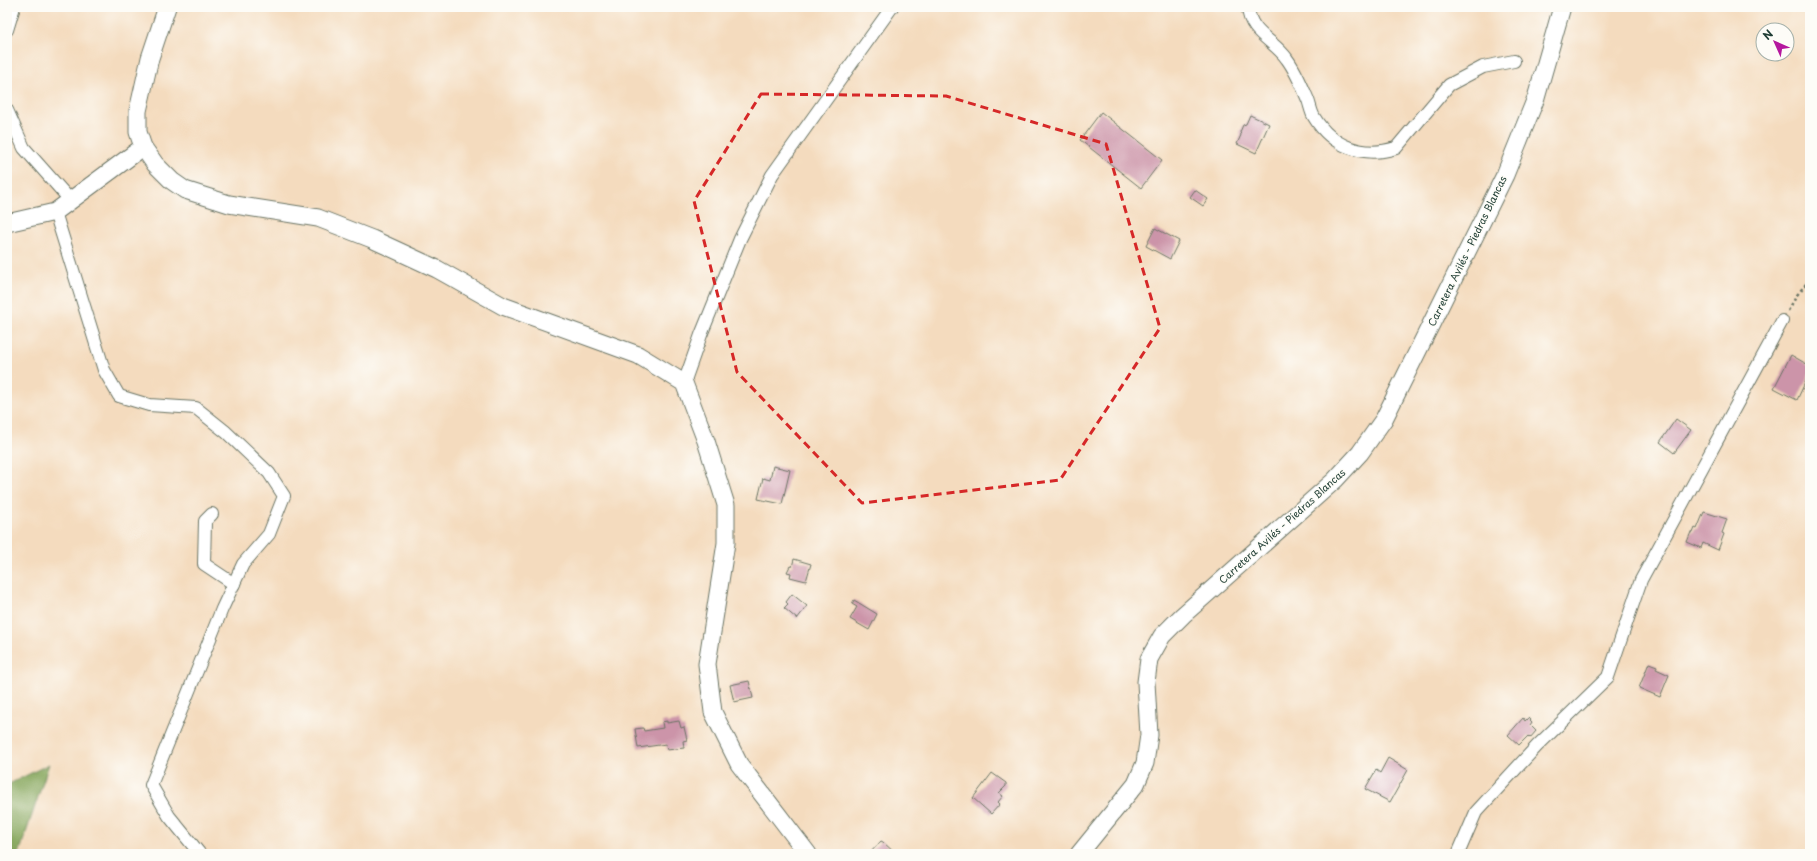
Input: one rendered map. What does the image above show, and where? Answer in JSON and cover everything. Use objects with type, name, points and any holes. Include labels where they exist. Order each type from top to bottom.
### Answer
[{"type":"street","points":[[7,30],[14,7]]},
{"type":"street","points":[[167,7],[150,58],[138,110],[138,132],[143,147],[155,164],[172,181],[185,190],[229,204],[318,218],[372,239],[437,269],[503,306],[638,355],[684,383],[706,441],[726,505],[726,543],[708,664],[713,712],[739,764],[808,854]]},
{"type":"street","points":[[684,383],[701,335],[740,239],[772,175],[892,7]]},
{"type":"street","points":[[1248,7],[1252,26],[1287,58],[1300,81],[1314,117],[1333,138],[1349,148],[1366,152],[1382,152],[1396,148],[1449,85],[1483,67],[1514,61]]},
{"type":"street","name":"Carretera Avilés - Piedras Blancas","points":[[1079,854],[1136,784],[1145,763],[1149,735],[1146,682],[1149,659],[1162,636],[1183,615],[1335,480],[1360,453],[1384,419],[1505,175],[1536,98],[1562,7]]},
{"type":"street","points":[[7,110],[24,148],[71,200]]},
{"type":"street","points":[[7,223],[55,212],[143,147]]},
{"type":"street","points":[[55,212],[104,370],[119,396],[150,404],[196,408],[226,432],[270,473],[284,496],[269,534],[243,564],[190,686],[151,785],[169,816],[200,854]]},
{"type":"street","points":[[1458,854],[1476,812],[1537,746],[1608,677],[1641,580],[1782,321]]},
{"type":"street","points":[[212,514],[205,521],[204,564],[234,584]]},
{"type":"path","points":[[1782,321],[1796,295],[1810,279]]},
{"type":"highlighted area","points":[[761,94],[946,96],[1106,144],[1160,328],[1060,480],[862,503],[737,372],[694,201]]},
{"type":"green space","points":[[49,764],[19,854],[7,854],[7,785]]},
{"type":"building","points":[[1101,112],[1162,160],[1141,188],[1080,140]]},
{"type":"building","points":[[1250,115],[1269,124],[1256,153],[1237,144],[1243,125],[1246,124]]},
{"type":"building","points":[[1195,190],[1208,199],[1203,206],[1190,197]]},
{"type":"building","points":[[1155,228],[1179,241],[1170,259],[1146,246]]},
{"type":"building","points":[[1791,355],[1810,366],[1810,372],[1797,400],[1774,388]]},
{"type":"building","points":[[1676,419],[1691,430],[1674,453],[1660,442]]},
{"type":"building","points":[[773,466],[790,470],[782,504],[758,499],[763,478],[770,480]]},
{"type":"building","points":[[1704,512],[1727,519],[1722,533],[1724,534],[1718,550],[1703,543],[1701,548],[1687,542],[1691,532],[1693,533],[1695,528],[1697,529]]},
{"type":"building","points":[[794,559],[811,564],[806,581],[790,577],[791,573],[787,572],[790,566],[792,567]]},
{"type":"building","points":[[792,594],[807,606],[797,619],[784,608],[788,604],[786,602]]},
{"type":"building","points":[[854,600],[877,614],[869,630],[850,619],[857,607],[852,604]]},
{"type":"building","points":[[1649,663],[1657,666],[1656,669],[1669,675],[1660,697],[1639,688]]},
{"type":"building","points":[[749,681],[753,698],[734,702],[730,685]]},
{"type":"building","points":[[1523,718],[1525,721],[1528,718],[1532,722],[1530,725],[1536,731],[1530,738],[1528,736],[1519,745],[1508,735]]},
{"type":"building","points":[[667,721],[667,723],[679,721],[681,728],[684,727],[687,740],[683,741],[684,748],[667,750],[666,744],[638,748],[635,729],[643,728],[644,731],[663,728],[662,722]]},
{"type":"building","points":[[1388,758],[1408,770],[1390,802],[1365,789],[1376,770],[1380,773]]},
{"type":"building","points":[[992,773],[1006,783],[1006,786],[999,793],[1003,796],[998,802],[1000,804],[991,814],[973,798]]},
{"type":"building","points":[[881,841],[883,842],[896,854],[869,854]]}]
